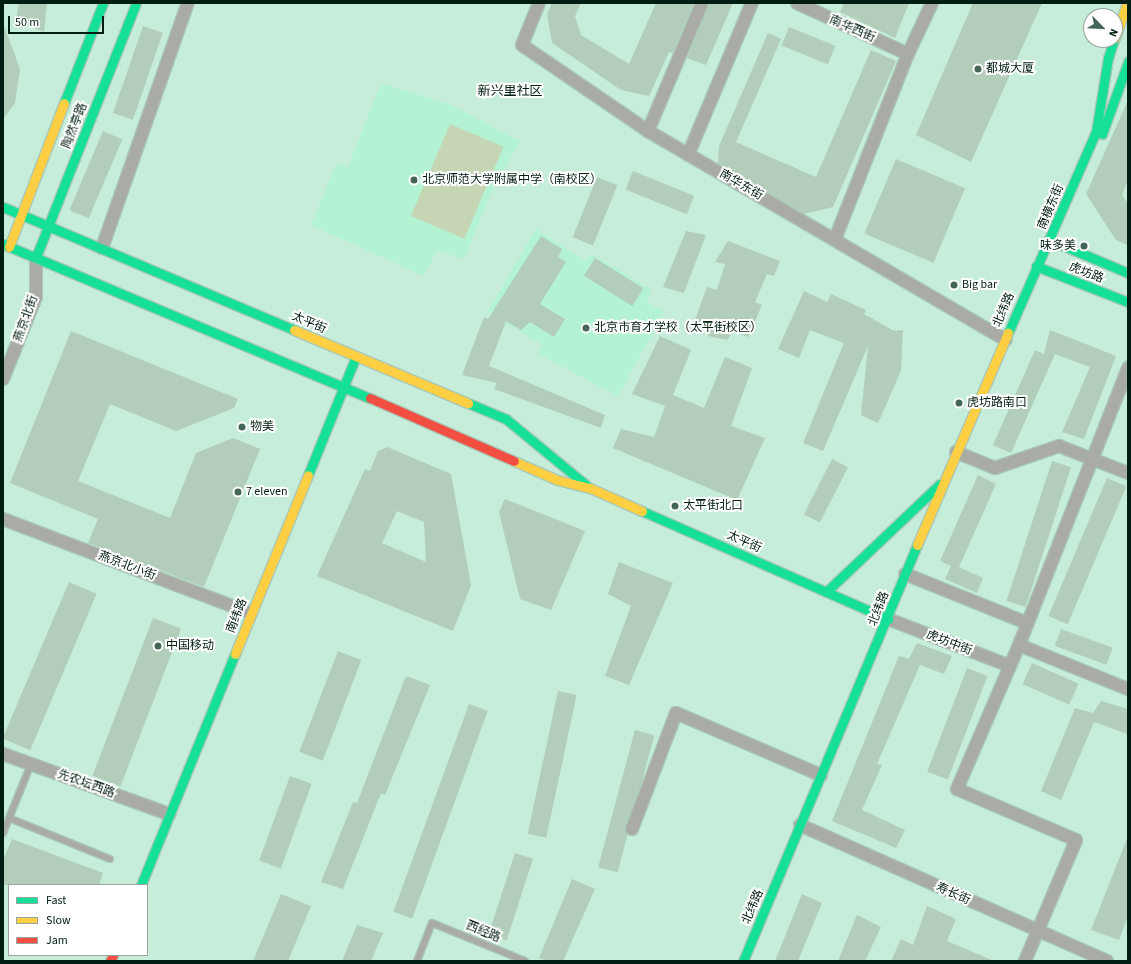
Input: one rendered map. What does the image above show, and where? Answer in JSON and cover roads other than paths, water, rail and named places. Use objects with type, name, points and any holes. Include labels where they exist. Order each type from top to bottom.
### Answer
[{"type":"main road","name":"陶然亭路","points":[[6,246],[21,214],[103,3]]},
{"type":"main road","name":"陶然亭路","points":[[36,257],[136,3]]},
{"type":"main road","name":"南横东街","points":[[1123,17],[1128,3]]},
{"type":"main road","name":"南横东街","points":[[1050,240],[1096,132],[1108,58],[1112,48]]},
{"type":"main road","name":"南横东街","points":[[1050,240],[1059,236],[1117,99],[1128,62]]},
{"type":"main road","name":"太平街","points":[[3,207],[49,225],[506,419],[590,488]]},
{"type":"main road","name":"北纬路","points":[[743,961],[888,619],[905,574],[956,452],[1036,266],[1050,240]]},
{"type":"main road","name":"虎坊路","points":[[1050,240],[1128,273]]},
{"type":"main road","name":"太平街","points":[[6,246],[36,257],[344,387],[557,480],[590,488],[888,619]]},
{"type":"main road","name":"虎坊路","points":[[1036,266],[1128,302]]},
{"type":"main road","name":"南纬路","points":[[140,884],[356,356]]},
{"type":"main road","points":[[826,592],[945,480]]},
{"type":"street","points":[[102,248],[188,3]]},
{"type":"street","name":"南华东街","points":[[539,3],[522,45],[648,131],[1005,340]]},
{"type":"street","points":[[648,131],[702,3]]},
{"type":"street","points":[[688,155],[752,3]]},
{"type":"street","name":"南华西街","points":[[796,3],[818,8],[908,54]]},
{"type":"street","points":[[834,239],[908,54],[932,3]]},
{"type":"street","name":"燕京北街","points":[[3,379],[36,297],[36,257]]},
{"type":"street","points":[[1025,961],[1076,840],[957,790],[1028,623],[1128,368]]},
{"type":"street","points":[[956,452],[996,468],[1058,446],[1128,473]]},
{"type":"street","name":"燕京北小街","points":[[3,519],[251,613]]},
{"type":"street","points":[[905,574],[1028,623]]},
{"type":"street","name":"虎坊中街","points":[[888,619],[1010,666]]},
{"type":"street","points":[[1019,645],[1128,689]]},
{"type":"street","points":[[632,829],[676,712],[821,775]]},
{"type":"street","name":"先农坛西路","points":[[3,754],[169,814]]},
{"type":"street","name":"寿长街","points":[[800,825],[1038,932],[1107,961]]},
{"type":"lane","points":[[3,833],[30,764]]},
{"type":"lane","points":[[9,818],[110,859]]},
{"type":"lane","name":"西经路","points":[[417,961],[432,923],[525,961]]},
{"type":"place","name":"都城大厦","points":[[978,69]]},
{"type":"place","name":"北京师范大学附属中学（南校区）","points":[[414,180]]},
{"type":"place","name":"味多美","points":[[1084,246]]},
{"type":"place","name":"Big bar","points":[[954,285]]},
{"type":"place","name":"北京市育才学校（太平街校区）","points":[[586,328]]},
{"type":"place","name":"虎坊路南口","points":[[959,403]]},
{"type":"place","name":"物美","points":[[242,427]]},
{"type":"place","name":"7 eleven","points":[[238,492]]},
{"type":"place","name":"太平街北口","points":[[675,506]]},
{"type":"place","name":"中国移动","points":[[158,646]]},
{"type":"district","name":"新兴里社区","points":[[510,91]]}]
